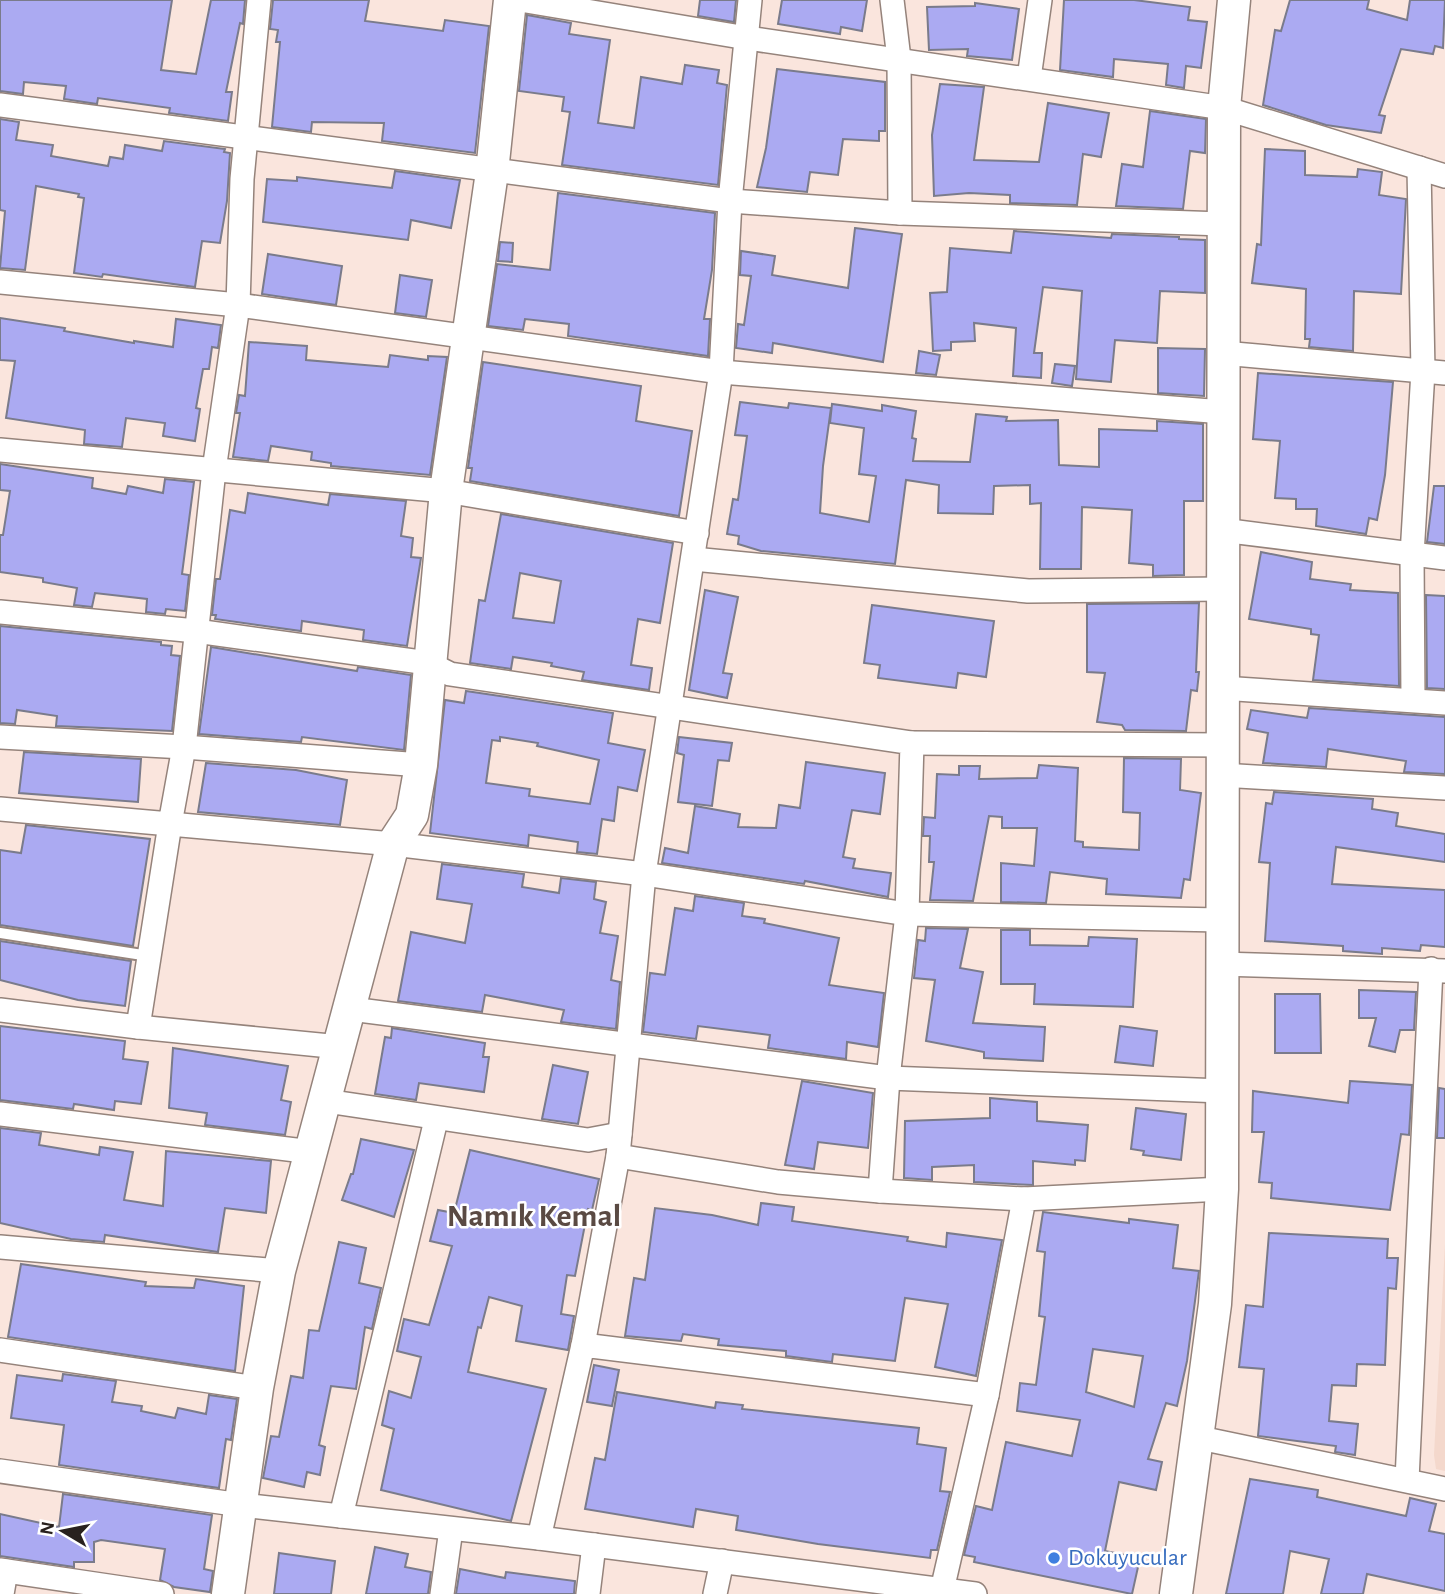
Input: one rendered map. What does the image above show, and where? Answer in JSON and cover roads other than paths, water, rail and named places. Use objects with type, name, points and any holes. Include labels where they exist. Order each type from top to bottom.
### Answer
[{"type":"street","points":[[138,1027],[184,747],[214,470],[238,305],[242,179],[248,139],[259,0]]},
{"type":"street","points":[[228,1594],[257,1388],[279,1272],[393,844],[412,815],[421,765],[428,663],[446,491],[466,337],[492,172],[510,0]]},
{"type":"street","points":[[520,0],[747,38],[1224,108],[1445,176]]},
{"type":"street","points":[[539,1538],[583,1345],[619,1145],[644,874],[721,372],[730,201],[750,0]]},
{"type":"street","points":[[892,0],[899,59],[900,213]]},
{"type":"street","points":[[1029,78],[1040,0]]},
{"type":"street","points":[[1176,1594],[1215,1304],[1222,1189],[1220,964],[1224,108],[1234,0]]},
{"type":"street","points":[[0,105],[492,172],[730,201],[900,213],[1223,224]]},
{"type":"street","points":[[1413,700],[1412,555],[1434,372],[1419,168]]},
{"type":"street","points":[[0,282],[238,305],[721,372],[1223,412]]},
{"type":"street","points":[[1223,353],[1434,372]]},
{"type":"street","points":[[0,450],[446,491],[697,533]]},
{"type":"street","points":[[1222,530],[1445,558]]},
{"type":"street","points":[[693,559],[1028,592],[1222,589]]},
{"type":"street","points":[[0,612],[197,631],[428,663],[450,674],[668,709],[912,743],[1222,760],[1445,788]]},
{"type":"street","points":[[1222,688],[1445,703]]},
{"type":"street","points":[[0,737],[184,747],[421,765]]},
{"type":"street","points":[[880,1191],[888,1078],[906,914],[912,743]]},
{"type":"street","points":[[0,808],[393,844],[644,874],[906,914],[1221,920]]},
{"type":"street","points":[[1220,964],[1438,970],[1434,1158],[1407,1480]]},
{"type":"street","points":[[351,1009],[888,1078],[1222,1091]]},
{"type":"street","points":[[0,1010],[340,1047]]},
{"type":"street","points":[[326,1101],[436,1120],[619,1145],[778,1181],[880,1191],[1024,1199],[1222,1189]]},
{"type":"street","points":[[0,1114],[312,1152]]},
{"type":"street","points":[[341,1516],[436,1120]]},
{"type":"street","points":[[928,1591],[987,1395],[1024,1199]]},
{"type":"street","points":[[0,1247],[279,1272]]},
{"type":"street","points":[[583,1345],[987,1395]]},
{"type":"street","points":[[0,1350],[257,1388]]},
{"type":"street","points":[[1199,1438],[1445,1489]]},
{"type":"street","points":[[0,1471],[241,1505],[539,1538],[928,1591],[975,1594]]},
{"type":"street","points":[[442,1594],[451,1529]]},
{"type":"street","points":[[588,1594],[594,1545]]},
{"type":"street","points":[[715,1594],[722,1561]]},
{"type":"street","points":[[2,1594],[3,1570],[147,1593]]},
{"type":"lane","points":[[0,933],[149,956]]},
{"type":"place","name":"Dokuyucular","points":[[1054,1558]]},
{"type":"district","name":"Namık Kemal","points":[[534,1216]]}]
